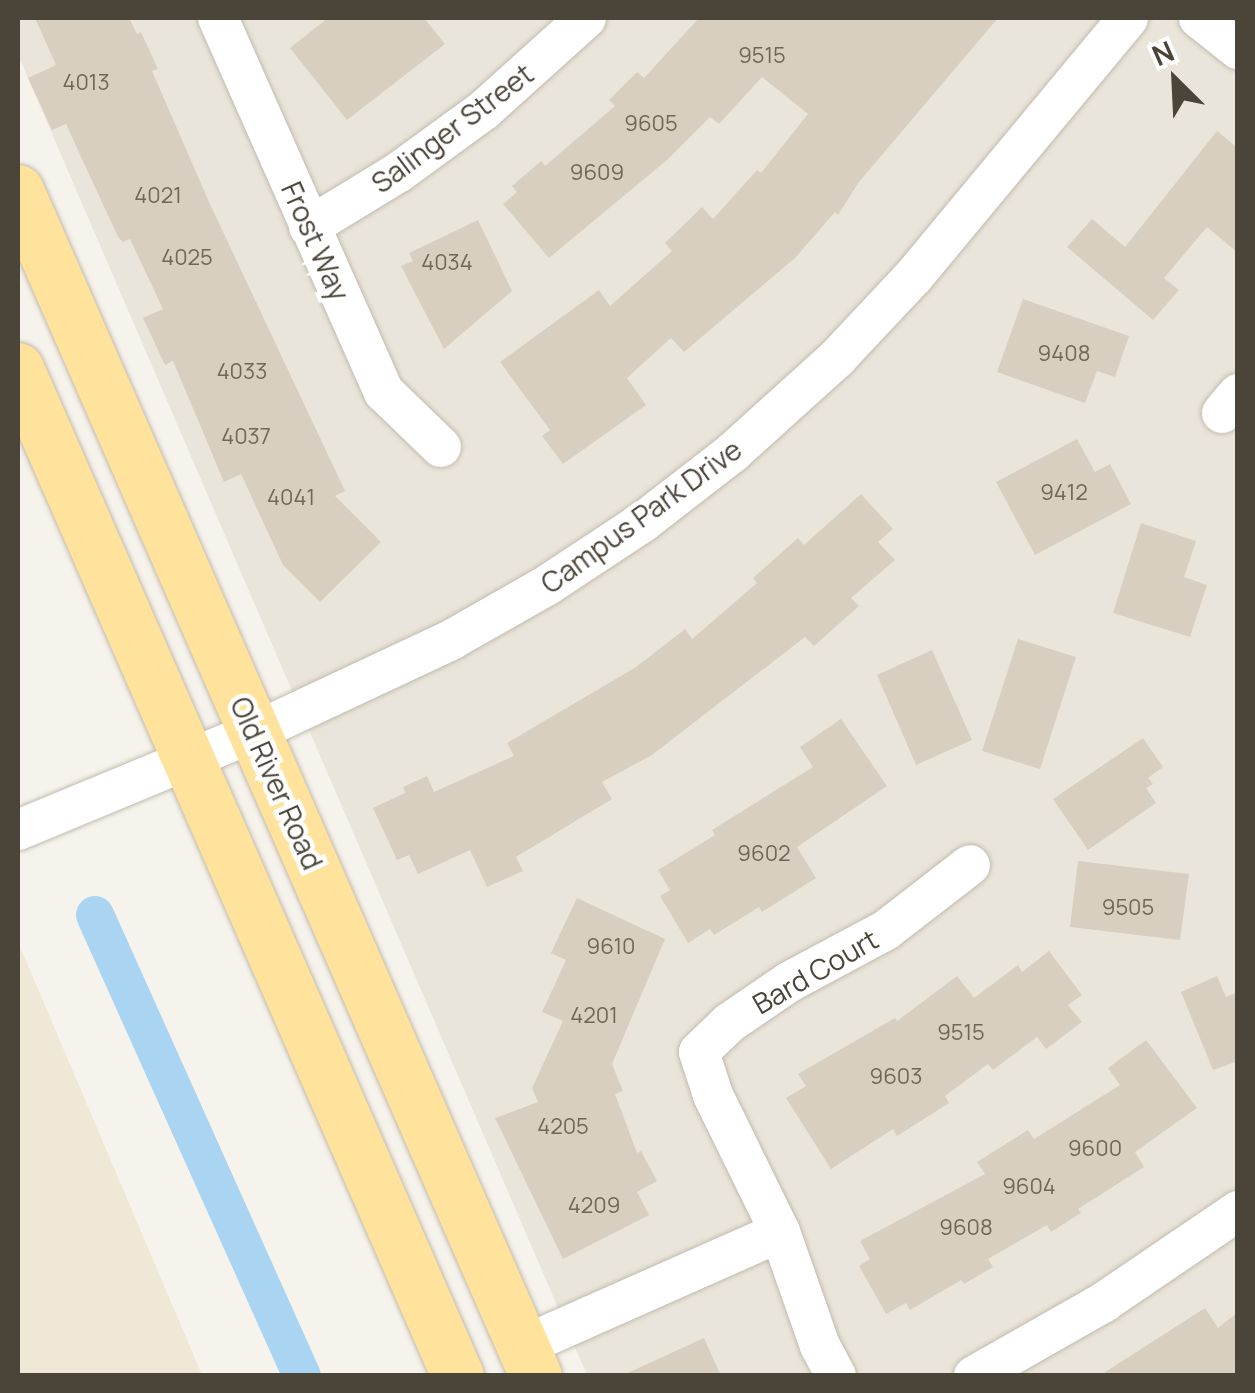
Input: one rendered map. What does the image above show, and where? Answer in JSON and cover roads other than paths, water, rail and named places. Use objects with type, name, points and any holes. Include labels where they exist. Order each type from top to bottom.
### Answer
[{"type":"main road","name":"Old River Road","points":[[18,190],[529,1361]]},
{"type":"main road","points":[[18,369],[458,1376]]},
{"type":"main road","points":[[368,1171],[396,1188],[462,1316],[529,1361]]},
{"type":"street","name":"Frost Way","points":[[218,18],[384,392],[441,447]]},
{"type":"street","name":"Salinger Street","points":[[309,227],[399,172],[484,110],[586,18]]},
{"type":"street","name":"Campus Park Drive","points":[[18,830],[189,761],[450,640],[549,584],[643,522],[732,453],[837,358],[914,276],[1128,18]]},
{"type":"street","points":[[1199,18],[1238,50]]},
{"type":"street","name":"Bard Court","points":[[780,1232],[713,1095],[700,1052],[728,1022],[788,982],[886,930],[970,865]]},
{"type":"street","points":[[974,1376],[1104,1302],[1238,1211]]},
{"type":"street","points":[[529,1361],[780,1232],[820,1346],[836,1376]]},
{"type":"waterway","points":[[95,915],[302,1376]]}]
